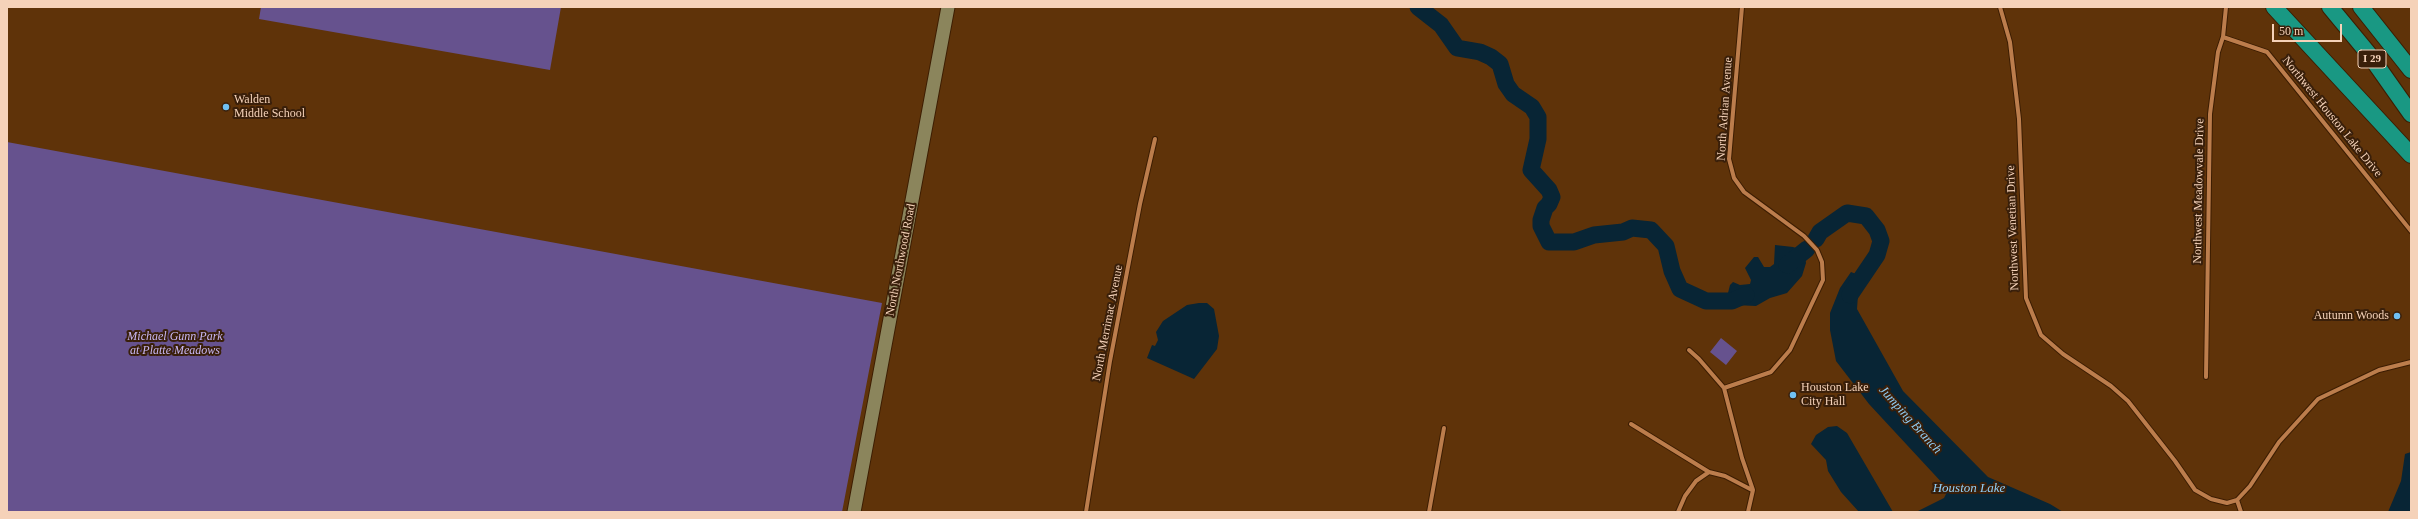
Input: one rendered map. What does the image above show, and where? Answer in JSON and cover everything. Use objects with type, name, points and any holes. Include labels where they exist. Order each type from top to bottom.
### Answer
[{"type":"highway","points":[[2274,7],[2411,155]]},
{"type":"highway","name":"I 29","points":[[2330,7],[2368,53],[2411,114]]},
{"type":"highway","name":"I 29","points":[[2361,7],[2411,70]]},
{"type":"street","name":"North Northwood Road","points":[[854,512],[948,7]]},
{"type":"street","name":"North Adrian Avenue","points":[[1724,388],[1765,375],[1790,350],[1823,280],[1822,262],[1818,250],[1804,236],[1744,192],[1734,178],[1729,159],[1742,7]]},
{"type":"street","name":"Northwest Venetian Drive","points":[[2000,7],[2010,42],[2020,119],[2026,298],[2041,335],[2063,354],[2111,386],[2128,401],[2175,461],[2195,490],[2211,499],[2227,503],[2237,500]]},
{"type":"street","name":"Northwest Meadowvale Drive","points":[[2206,377],[2210,114],[2218,52],[2223,37],[2226,7]]},
{"type":"street","name":"Northwest Houston Lake Drive","points":[[2223,37],[2267,52],[2411,231]]},
{"type":"street","name":"North Merrimac Avenue","points":[[1086,512],[1110,361],[1140,204],[1155,140]]},
{"type":"street","points":[[1689,350],[1699,359],[1724,388],[1742,458],[1753,490],[1748,512]]},
{"type":"street","points":[[2241,512],[2237,500],[2250,486],[2279,442],[2318,399],[2379,370],[2411,362]]},
{"type":"street","points":[[1631,424],[1709,472],[1725,476],[1753,490]]},
{"type":"street","points":[[1429,512],[1444,428]]},
{"type":"street","points":[[1678,512],[1684,496],[1696,481],[1709,472]]},
{"type":"green space","points":[[261,7],[561,7],[550,70],[259,19]]},
{"type":"green space","name":"Michael Gunn Park at Platte Meadows","points":[[7,142],[882,303],[842,512],[7,512]]},
{"type":"green space","points":[[1721,338],[1737,351],[1726,365],[1710,352]]},
{"type":"water","points":[[1775,245],[1793,247],[1804,251],[1806,263],[1802,276],[1787,293],[1770,298],[1756,306],[1734,305],[1728,303],[1726,301],[1730,285],[1733,282],[1740,285],[1750,284],[1751,280],[1745,268],[1754,257],[1758,257],[1764,267],[1770,267],[1774,264]]},
{"type":"water","name":"Houston Lake","points":[[1851,272],[1861,276],[1865,281],[1858,295],[1857,309],[1903,391],[1988,477],[2050,504],[2063,512],[1916,512],[1944,498],[1947,492],[1945,486],[1869,404],[1836,361],[1830,330],[1830,313],[1840,288]]},
{"type":"water","points":[[1207,303],[1214,309],[1219,336],[1217,349],[1194,379],[1147,358],[1152,345],[1155,346],[1158,340],[1156,332],[1163,321],[1187,305]]},
{"type":"water","points":[[1837,426],[1847,433],[1893,512],[1859,512],[1841,492],[1828,471],[1826,460],[1811,444],[1816,435],[1828,427]]},
{"type":"water","points":[[2411,452],[2411,512],[2388,512],[2401,481],[2405,454]]},
{"type":"waterway","name":"Jumping Branch","points":[[1418,7],[1441,25],[1457,48],[1480,52],[1491,57],[1500,64],[1506,84],[1513,94],[1532,107],[1538,117],[1538,139],[1531,170],[1549,190],[1552,197],[1549,204],[1545,208],[1541,220],[1541,226],[1549,242],[1574,242],[1594,235],[1623,232],[1632,228],[1651,230],[1666,246],[1672,271],[1680,289],[1706,301],[1732,301],[1746,295]]},
{"type":"waterway","name":"Jumping Branch","points":[[1816,239],[1820,232],[1847,213],[1866,216],[1877,230],[1881,241],[1877,255],[1850,295]]},
{"type":"waterway","name":"Jumping Branch","points":[[1787,265],[1807,249]]},
{"type":"place","name":"Walden Middle School","points":[[226,107]]},
{"type":"place","name":"Autumn Woods","points":[[2397,316]]},
{"type":"place","name":"Houston Lake City Hall","points":[[1793,395]]}]
